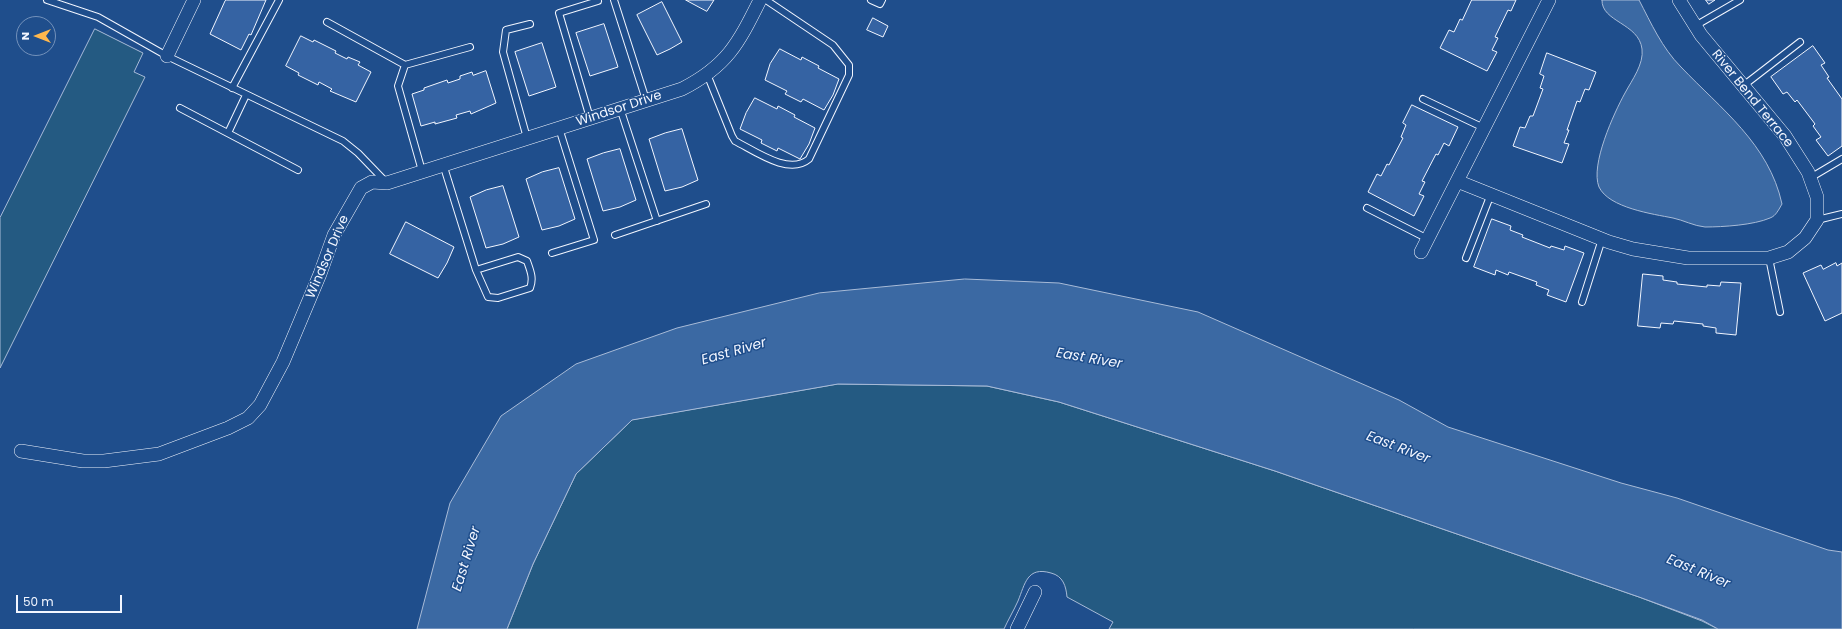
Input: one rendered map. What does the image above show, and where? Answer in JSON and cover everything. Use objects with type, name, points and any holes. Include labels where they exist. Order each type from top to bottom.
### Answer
[{"type":"street","points":[[167,56],[194,0]]},
{"type":"street","name":"Windsor Drive","points":[[21,451],[82,461],[104,461],[159,454],[228,428],[248,418],[260,405],[283,362],[320,274],[334,235],[357,194],[366,184],[372,182],[387,183],[682,89],[717,67],[731,52],[743,34],[760,0]]},
{"type":"street","points":[[1421,252],[1549,0]]},
{"type":"street","name":"River Bend Terrace","points":[[1679,0],[1695,26],[1719,59],[1785,136],[1810,178],[1817,197],[1817,220]]},
{"type":"street","points":[[1457,181],[1602,239],[1633,249],[1688,258],[1769,258],[1788,252],[1805,238],[1817,220]]},
{"type":"street","points":[[1017,629],[1035,592]]},
{"type":"lane","points":[[47,0],[98,17],[167,56],[343,141],[358,152],[387,183]]},
{"type":"lane","points":[[232,88],[278,0]]},
{"type":"lane","points":[[614,0],[646,100]]},
{"type":"lane","points":[[707,74],[735,141],[784,165],[797,166],[809,159],[849,75],[849,65],[833,45],[766,0]]},
{"type":"lane","points":[[871,0],[880,4],[882,0]]},
{"type":"lane","points":[[1695,26],[1740,0]]},
{"type":"lane","points":[[590,118],[559,13],[598,1]]},
{"type":"lane","points":[[327,22],[405,65],[470,47]]},
{"type":"lane","points":[[527,138],[503,52],[506,30],[530,24]]},
{"type":"lane","points":[[1743,86],[1800,42]]},
{"type":"lane","points":[[405,65],[398,86],[422,171]]},
{"type":"lane","points":[[228,133],[246,95]]},
{"type":"lane","points":[[1423,99],[1484,128]]},
{"type":"lane","points":[[180,108],[298,170]]},
{"type":"lane","points":[[620,108],[657,221]]},
{"type":"lane","points":[[552,253],[594,240],[559,128]]},
{"type":"lane","points":[[1810,178],[1842,159]]},
{"type":"lane","points":[[443,164],[476,270],[488,297],[498,298],[530,288],[532,283],[532,277],[527,261],[518,257],[476,270]]},
{"type":"lane","points":[[1466,258],[1491,194]]},
{"type":"lane","points":[[615,235],[706,204]]},
{"type":"lane","points":[[1367,208],[1428,239]]},
{"type":"lane","points":[[1817,220],[1842,214]]},
{"type":"lane","points":[[1582,302],[1602,239]]},
{"type":"lane","points":[[1769,258],[1780,312]]},
{"type":"shaded area","points":[[95,29],[143,53],[134,72],[145,77],[0,368],[0,218]]},
{"type":"shaded area","points":[[838,384],[987,386],[1059,402],[1275,471],[1639,597],[1702,621],[1718,629],[1109,629],[1113,622],[1067,597],[1065,585],[1061,579],[1055,574],[1043,571],[1032,574],[1028,578],[1004,629],[507,629],[533,564],[576,474],[632,420]]},
{"type":"water","points":[[1602,0],[1639,0],[1657,35],[1674,60],[1727,113],[1755,145],[1776,183],[1782,204],[1774,216],[1747,224],[1705,227],[1632,209],[1612,200],[1604,194],[1599,187],[1597,177],[1600,153],[1604,139],[1620,102],[1637,72],[1641,60],[1642,49],[1639,40],[1634,33],[1607,13],[1603,7]]},
{"type":"water","name":"East River","points":[[965,279],[1059,283],[1198,312],[1399,400],[1448,427],[1621,483],[1677,498],[1828,550],[1842,552],[1842,629],[1718,629],[1702,620],[1639,597],[1275,471],[1059,402],[987,386],[838,384],[632,420],[576,474],[533,564],[507,629],[417,629],[450,503],[501,416],[576,364],[677,328],[819,293]]},
{"type":"building","points":[[266,0],[251,35],[249,34],[241,50],[210,34],[225,1]]},
{"type":"building","points":[[686,0],[714,0],[707,11]]},
{"type":"building","points":[[1472,0],[1516,0],[1511,11],[1508,10],[1495,37],[1498,38],[1492,50],[1497,52],[1487,71],[1440,48],[1449,30],[1454,32],[1460,19],[1462,20]]},
{"type":"building","points":[[1706,0],[1715,0],[1709,4]]},
{"type":"building","points":[[662,2],[682,42],[657,55],[637,15]]},
{"type":"building","points":[[873,18],[888,26],[883,37],[867,30]]},
{"type":"building","points":[[604,24],[618,67],[590,76],[576,33]]},
{"type":"building","points":[[301,36],[313,42],[314,40],[336,51],[335,53],[347,59],[348,57],[360,62],[358,65],[371,72],[356,102],[330,91],[332,89],[319,82],[318,85],[298,75],[299,73],[286,66]]},
{"type":"building","points":[[542,43],[556,87],[529,96],[515,52]]},
{"type":"building","points":[[1813,46],[1825,63],[1821,65],[1829,77],[1827,78],[1842,99],[1842,146],[1828,156],[1816,140],[1821,137],[1813,126],[1815,124],[1797,100],[1795,102],[1787,92],[1783,94],[1771,77]]},
{"type":"building","points":[[780,49],[801,60],[802,57],[819,66],[818,68],[839,79],[833,95],[824,110],[803,99],[801,102],[785,94],[787,91],[765,80],[770,64]]},
{"type":"building","points":[[1547,53],[1596,72],[1589,90],[1585,89],[1580,102],[1577,101],[1567,130],[1569,130],[1564,143],[1569,144],[1562,163],[1513,146],[1520,127],[1525,128],[1530,116],[1533,116],[1543,89],[1540,88],[1544,76],[1540,74]]},
{"type":"building","points":[[486,71],[496,103],[471,114],[470,111],[456,115],[457,118],[421,126],[412,94],[447,80],[448,83],[460,79],[460,76],[472,72],[473,75]]},
{"type":"building","points":[[755,98],[777,109],[778,106],[795,115],[794,117],[815,128],[809,144],[800,159],[778,148],[777,151],[761,143],[762,140],[740,129],[746,113]]},
{"type":"building","points":[[1412,105],[1458,127],[1449,146],[1444,143],[1438,155],[1436,154],[1422,181],[1425,182],[1419,194],[1424,196],[1414,216],[1368,192],[1377,174],[1381,176],[1387,164],[1389,165],[1403,138],[1401,137],[1406,125],[1403,123]]},
{"type":"building","points":[[682,129],[698,180],[682,187],[665,191],[649,139]]},
{"type":"building","points":[[620,149],[636,200],[620,207],[603,211],[587,159]]},
{"type":"building","points":[[559,168],[575,219],[559,226],[542,230],[526,179],[542,172]]},
{"type":"building","points":[[503,186],[519,237],[503,244],[486,248],[470,197],[486,190]]},
{"type":"building","points":[[1492,219],[1511,226],[1510,230],[1523,235],[1522,237],[1550,248],[1551,246],[1564,250],[1565,246],[1584,253],[1566,302],[1547,295],[1549,290],[1536,285],[1537,282],[1509,272],[1508,275],[1496,270],[1495,275],[1474,267]]},
{"type":"building","points":[[406,222],[454,247],[438,278],[390,254]]},
{"type":"building","points":[[1836,263],[1837,266],[1842,263],[1842,313],[1825,321],[1803,273],[1821,265],[1823,269]]},
{"type":"building","points":[[1643,274],[1663,276],[1663,280],[1677,282],[1677,284],[1707,287],[1707,285],[1720,286],[1721,282],[1741,283],[1736,335],[1716,333],[1716,328],[1703,326],[1703,324],[1674,321],[1673,324],[1661,323],[1660,328],[1638,326]]}]
